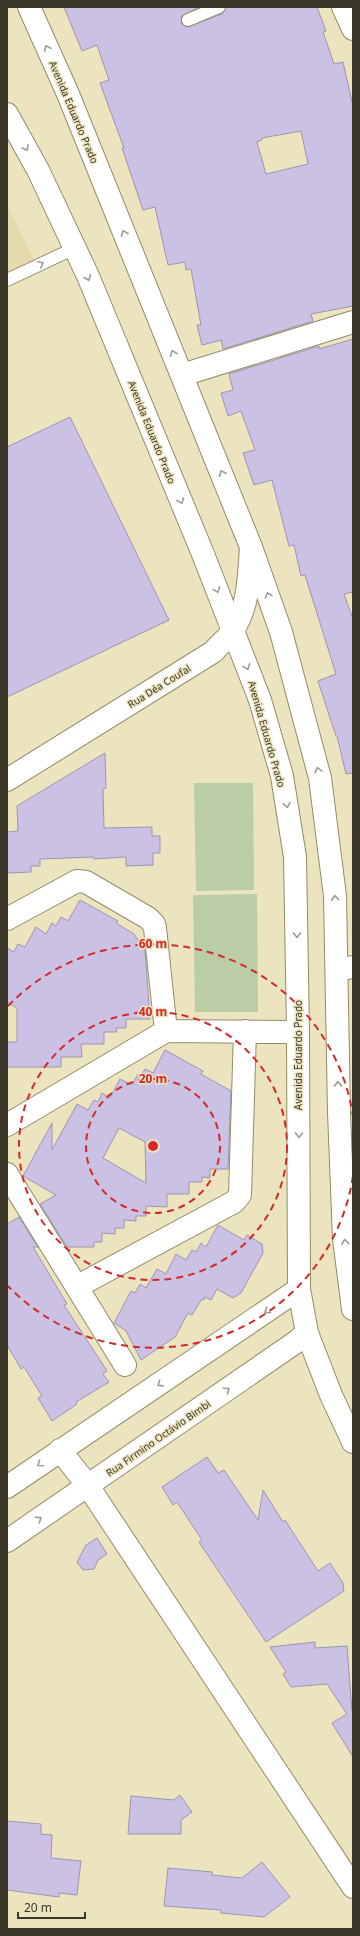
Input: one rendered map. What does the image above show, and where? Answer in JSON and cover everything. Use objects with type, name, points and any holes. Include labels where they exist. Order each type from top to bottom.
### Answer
[{"type":"street","name":"Avenida Eduardo Prado","points":[[29,7],[68,94],[251,547],[281,632],[320,778],[345,969],[346,1110],[344,1239],[353,1309]]},
{"type":"street","points":[[343,7],[353,29]]},
{"type":"street","name":"Avenida Eduardo Prado","points":[[7,114],[38,170],[75,248],[203,554],[260,700],[282,776],[295,858],[298,1032],[299,1289],[307,1333],[331,1396],[353,1442]]},
{"type":"street","points":[[182,375],[353,322]]},
{"type":"street","name":"Rua Déa Coufal","points":[[7,780],[213,652],[233,631],[241,613],[246,596],[251,547]]},
{"type":"street","points":[[7,919],[77,881],[86,882],[148,918],[154,924],[155,928],[166,1031]]},
{"type":"street","points":[[7,1125],[166,1031],[298,1032]]},
{"type":"street","points":[[78,1286],[234,1202],[240,1195],[252,1032]]},
{"type":"street","points":[[7,1174],[78,1286],[125,1365]]},
{"type":"street","points":[[7,1487],[299,1289]]},
{"type":"street","name":"Rua Firmino Octávio Bimbi","points":[[7,1541],[307,1333]]},
{"type":"street","points":[[60,1450],[88,1486],[353,1887]]},
{"type":"lane","points":[[188,20],[219,7]]},
{"type":"lane","points":[[7,280],[75,248]]},
{"type":"shaded area","points":[[7,204],[39,270],[7,285]]},
{"type":"green space","points":[[194,783],[253,783],[254,890],[196,891]]},
{"type":"green space","points":[[257,894],[258,1012],[195,1012],[193,895]]},
{"type":"building","points":[[64,7],[200,7],[182,16],[181,23],[187,27],[222,14],[226,7],[317,7],[326,31],[323,32],[334,64],[343,62],[353,106],[353,306],[311,314],[313,321],[223,349],[221,340],[202,345],[197,325],[201,325],[191,269],[186,270],[185,262],[168,265],[155,207],[143,210],[122,148],[124,148],[100,83],[109,80],[97,45],[82,51]],"holes":[[[301,131],[308,164],[266,174],[257,142],[262,140],[262,138]]]},
{"type":"building","points":[[353,339],[353,592],[344,594],[353,619],[353,773],[346,774],[337,736],[318,681],[336,674],[305,575],[301,576],[294,545],[289,546],[272,480],[254,485],[243,453],[255,450],[241,411],[228,416],[221,393],[233,390],[229,374],[319,346],[319,349]]},
{"type":"building","points":[[70,417],[169,620],[7,697],[7,447]]},
{"type":"building","points":[[105,753],[106,788],[103,789],[104,828],[152,827],[152,836],[160,836],[160,853],[153,853],[153,865],[126,866],[126,857],[94,859],[93,857],[40,859],[40,866],[31,866],[31,872],[7,873],[7,832],[18,831],[17,806]]},
{"type":"building","points":[[80,900],[118,921],[116,923],[134,934],[145,951],[150,1019],[126,1019],[126,1028],[116,1028],[117,1032],[104,1032],[104,1044],[81,1044],[82,1057],[61,1057],[61,1067],[7,1067],[7,1042],[17,1042],[17,1008],[7,1002],[7,948],[14,952],[18,944],[25,947],[36,927],[46,934],[52,923],[56,926],[61,917],[68,921]]},
{"type":"building","points":[[165,1050],[203,1071],[201,1074],[231,1091],[228,1169],[210,1169],[210,1178],[202,1177],[202,1182],[189,1182],[189,1194],[167,1194],[167,1207],[146,1206],[146,1216],[136,1216],[136,1221],[124,1220],[124,1228],[115,1228],[115,1234],[102,1233],[102,1242],[94,1242],[94,1247],[67,1247],[40,1204],[56,1195],[23,1176],[52,1123],[52,1150],[77,1104],[88,1110],[94,1100],[98,1102],[102,1093],[110,1098],[120,1079],[132,1085],[138,1074],[141,1076],[145,1069],[153,1073]],"holes":[[[119,1128],[145,1142],[146,1183],[103,1158]]]},
{"type":"building","points":[[19,1217],[38,1247],[33,1247],[67,1304],[64,1305],[107,1371],[103,1374],[109,1382],[76,1402],[77,1404],[52,1421],[38,1398],[42,1396],[24,1367],[21,1369],[7,1345],[7,1224]]},
{"type":"building","points":[[218,1225],[244,1240],[247,1235],[262,1244],[263,1253],[241,1293],[233,1298],[217,1289],[211,1300],[205,1297],[204,1300],[202,1299],[192,1315],[188,1313],[175,1337],[141,1360],[126,1331],[114,1323],[131,1291],[135,1293],[140,1284],[146,1288],[157,1269],[166,1274],[176,1254],[186,1260],[192,1250],[196,1252],[201,1243],[206,1247]]},
{"type":"building","points":[[207,1457],[218,1473],[224,1470],[258,1520],[263,1490],[283,1522],[285,1520],[318,1571],[330,1563],[343,1583],[344,1591],[266,1642],[199,1542],[202,1540],[177,1502],[173,1505],[162,1487]]},
{"type":"building","points":[[97,1538],[107,1554],[98,1560],[94,1569],[83,1570],[77,1562],[86,1545]]},
{"type":"building","points":[[315,1642],[315,1648],[347,1646],[352,1711],[353,1710],[353,1757],[332,1723],[347,1714],[327,1684],[291,1687],[283,1674],[286,1672],[270,1647]]},
{"type":"building","points":[[180,1795],[192,1812],[181,1820],[181,1834],[128,1834],[131,1796],[174,1800]]},
{"type":"building","points":[[7,1821],[41,1824],[41,1834],[52,1835],[51,1858],[81,1861],[77,1895],[59,1893],[59,1897],[7,1890]]},
{"type":"building","points":[[262,1862],[290,1897],[264,1917],[221,1913],[221,1910],[164,1906],[168,1868],[212,1872],[212,1875],[242,1878]]}]
